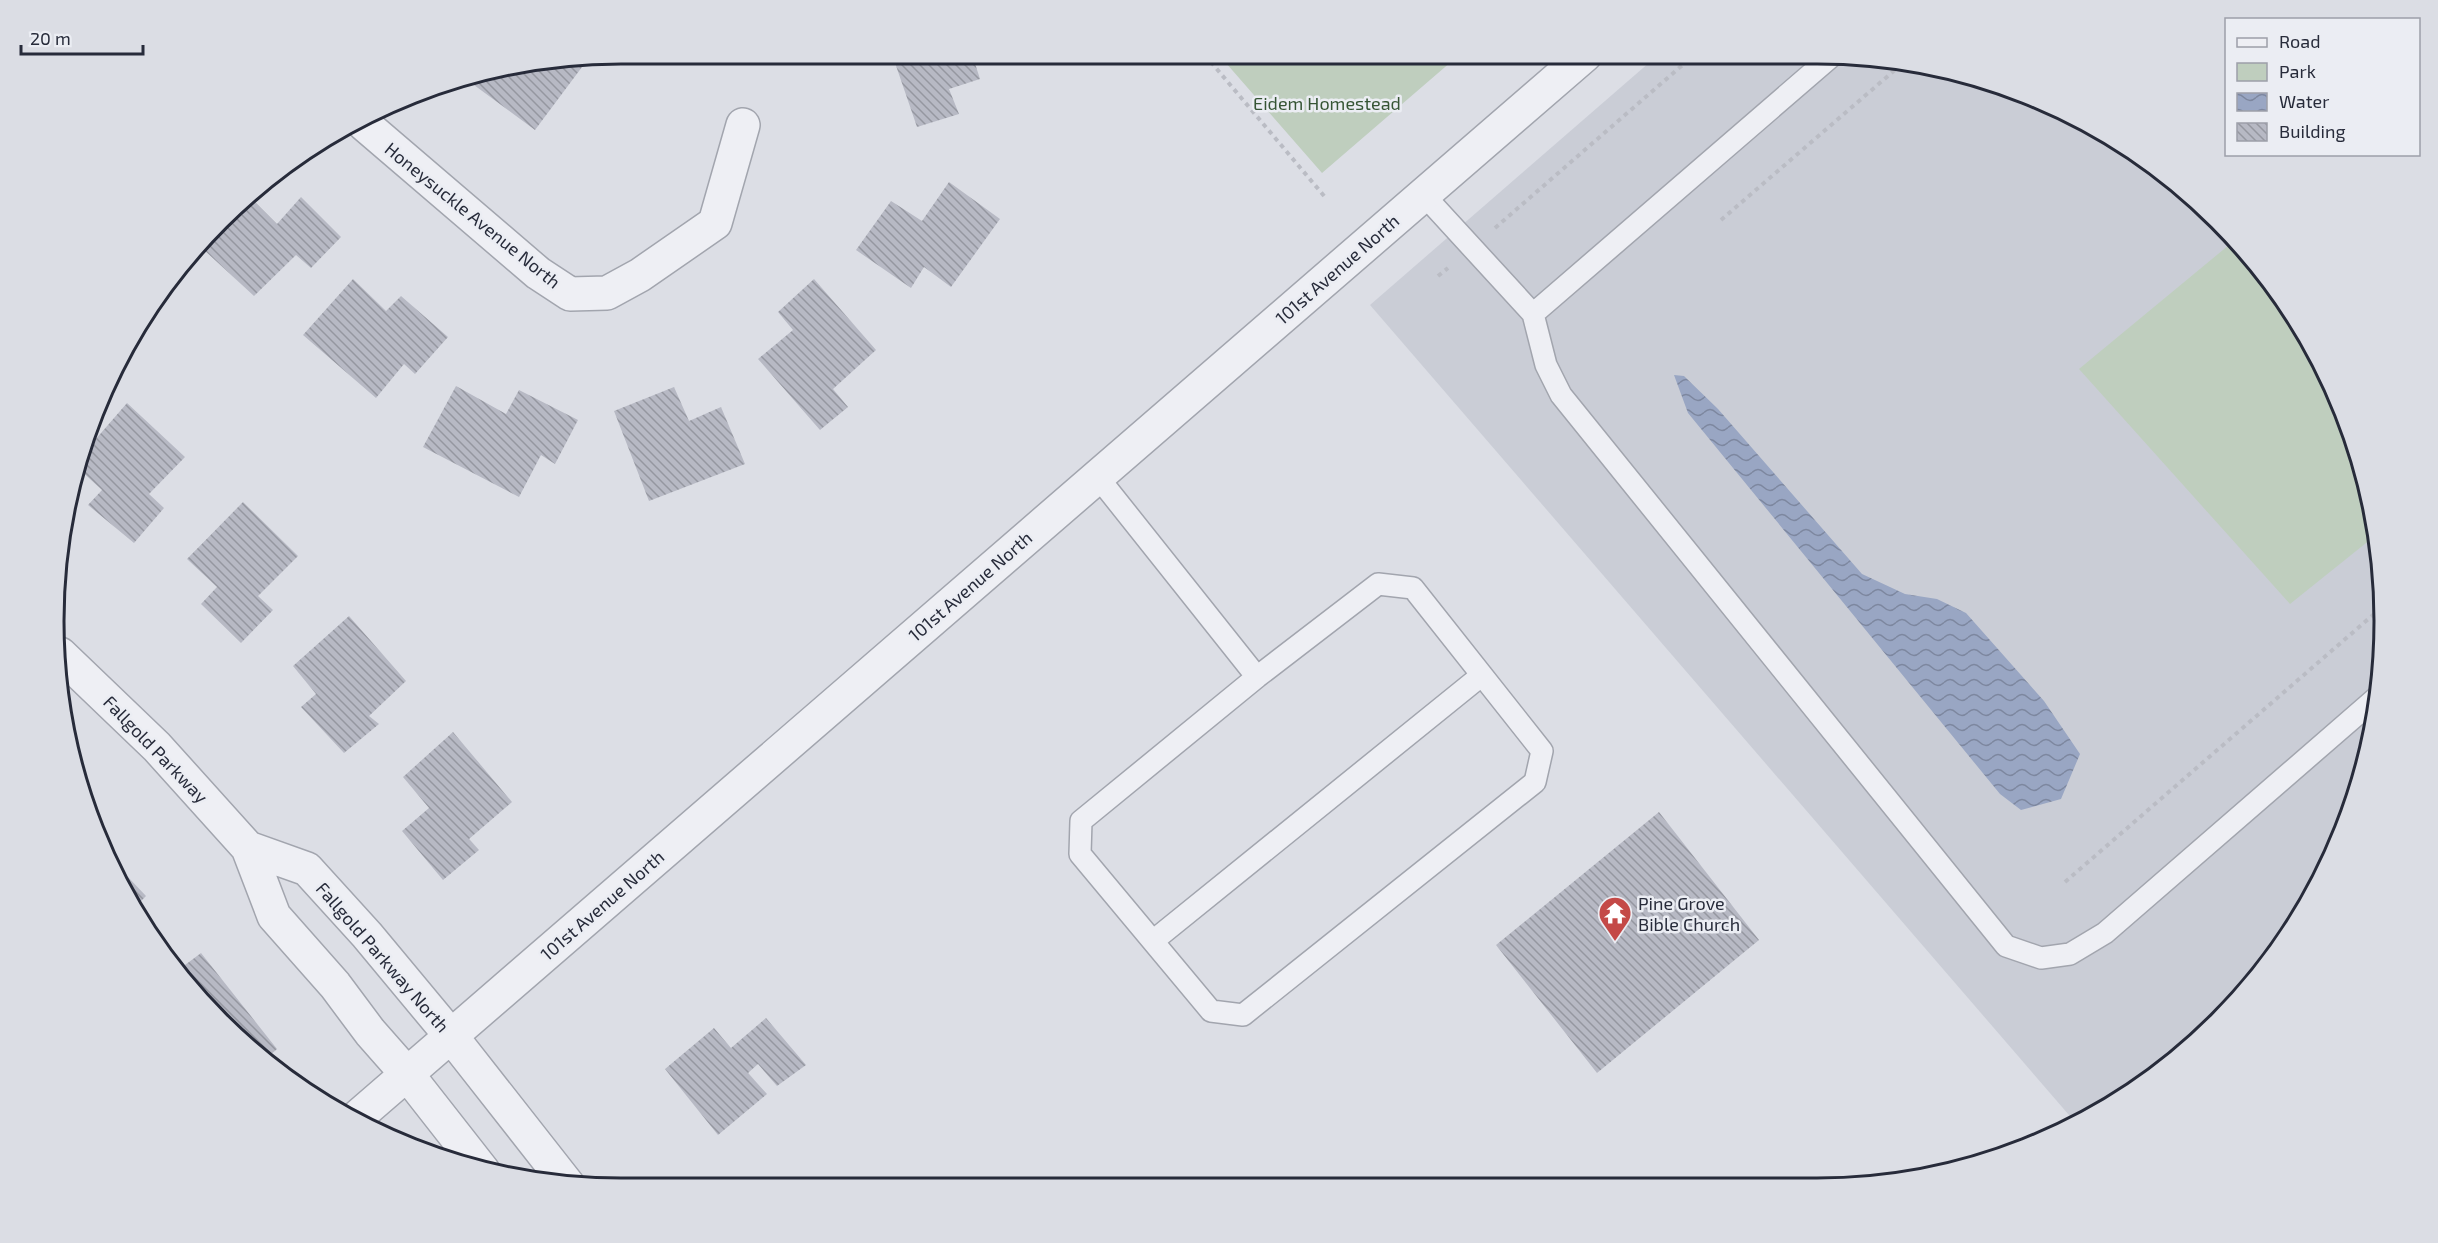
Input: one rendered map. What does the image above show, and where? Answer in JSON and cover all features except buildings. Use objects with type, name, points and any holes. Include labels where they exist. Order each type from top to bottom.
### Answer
[{"type":"street","name":"101st Avenue North","points":[[361,1113],[1573,65]]},
{"type":"street","name":"Honeysuckle Avenue North","points":[[367,126],[538,273],[570,294],[607,293],[640,275],[715,223],[743,125]]},
{"type":"street","name":"Fallgold Parkway","points":[[66,660],[157,747],[248,848]]},
{"type":"street","name":"Fallgold Parkway North","points":[[248,848],[308,869],[367,935],[451,1036],[560,1175]]},
{"type":"street","points":[[248,848],[274,916],[335,985],[370,1032],[407,1074],[474,1159]]},
{"type":"lane","points":[[1533,314],[1821,65]]},
{"type":"lane","points":[[1423,194],[1533,314],[1546,365],[1561,395],[2006,946],[2041,958],[2070,954],[2105,933],[2367,706]]},
{"type":"lane","points":[[1097,476],[1257,677]]},
{"type":"lane","points":[[1378,584],[1413,588],[1482,675],[1542,751],[1535,782],[1243,1015],[1211,1011],[1080,854],[1081,821],[1257,677],[1378,584]]},
{"type":"lane","points":[[1153,941],[1482,675]]},
{"type":"path","points":[[1213,65],[1325,197]]},
{"type":"path","points":[[1438,276],[1682,65]]},
{"type":"path","points":[[1721,220],[1895,70]]},
{"type":"path","points":[[2065,882],[2374,614]]},
{"type":"shaded area","points":[[1646,65],[1853,66],[1925,75],[1961,83],[2030,107],[2095,139],[2126,158],[2184,203],[2210,228],[2235,254],[2280,312],[2316,375],[2331,408],[2355,477],[2363,513],[2369,549],[2374,622],[2369,694],[2363,730],[2355,766],[2331,835],[2299,900],[2280,931],[2235,989],[2184,1040],[2126,1085],[2071,1117],[1370,305]]},
{"type":"green space","name":"Eidem Homestead","points":[[1228,65],[1447,65],[1322,173]]},
{"type":"green space","points":[[2228,246],[2280,312],[2316,375],[2344,442],[2355,477],[2368,542],[2290,604],[2079,369]]},
{"type":"water","points":[[1674,375],[1684,376],[1718,409],[1862,574],[1905,594],[1937,599],[1966,613],[2044,701],[2080,754],[2061,799],[2021,810],[2000,794],[1688,413]]},
{"type":"place","name":"Pine Grove Bible Church","points":[[1615,942]]}]
